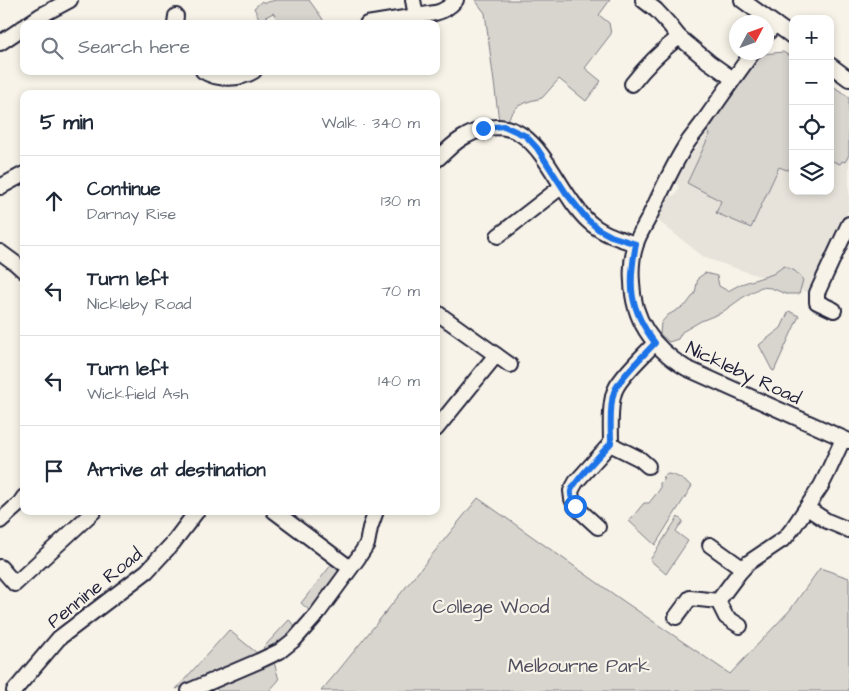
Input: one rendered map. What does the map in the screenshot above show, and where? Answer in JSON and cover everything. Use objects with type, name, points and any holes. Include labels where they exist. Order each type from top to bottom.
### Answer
[{"type":"street","points":[[34,20],[70,0]]},
{"type":"street","points":[[413,0],[416,16]]},
{"type":"street","points":[[392,20],[444,11],[456,0]]},
{"type":"street","points":[[643,0],[668,22],[678,37],[733,79]]},
{"type":"street","points":[[742,0],[757,15]]},
{"type":"street","points":[[0,43],[20,30]]},
{"type":"street","points":[[774,30],[789,36]]},
{"type":"street","points":[[632,84],[645,68],[678,37]]},
{"type":"street","name":"Nickleby Road","points":[[747,60],[688,142],[664,185],[636,244],[631,273],[633,296],[644,328],[668,356],[686,368],[846,440]]},
{"type":"street","points":[[834,68],[849,79]]},
{"type":"street","points":[[210,75],[228,78],[244,75]]},
{"type":"street","points":[[440,163],[464,136],[483,128],[504,126],[526,136],[531,141],[562,187],[587,219],[598,229],[611,236],[636,244]]},
{"type":"street","points":[[0,188],[20,176]]},
{"type":"street","points":[[498,236],[562,187]]},
{"type":"street","points":[[834,310],[817,302],[817,293],[849,224]]},
{"type":"street","points":[[0,252],[20,267]]},
{"type":"street","points":[[440,315],[510,365]]},
{"type":"street","points":[[598,527],[575,506],[571,491],[576,482],[611,443],[611,422],[615,389],[655,343]]},
{"type":"street","points":[[440,424],[496,355]]},
{"type":"street","points":[[718,600],[742,568],[785,538],[794,528],[846,440]]},
{"type":"street","points":[[611,443],[640,459],[648,466]]},
{"type":"street","points":[[0,521],[20,503]]},
{"type":"street","points":[[807,508],[827,521],[849,530]]},
{"type":"street","points":[[0,567],[15,584],[90,515]]},
{"type":"street","name":"Pennine Road","points":[[14,691],[60,638],[147,571],[172,544],[194,515]]},
{"type":"street","points":[[279,515],[350,568]]},
{"type":"street","points":[[189,691],[259,661],[280,650],[295,639],[317,614],[367,544],[375,515]]},
{"type":"street","points":[[710,545],[742,568]]},
{"type":"street","points":[[676,617],[690,598],[718,600]]},
{"type":"street","points":[[718,600],[726,617],[740,626]]},
{"type":"shaded area","points":[[783,52],[789,56],[789,195],[834,195],[834,87],[849,97],[849,209],[810,293],[705,258],[657,220],[669,196],[675,195],[679,188],[676,181],[692,154],[758,60],[774,60],[774,53]]},
{"type":"green space","points":[[276,0],[309,0],[323,20],[278,20],[273,13],[260,20],[254,8],[262,1],[264,3]]},
{"type":"green space","points":[[475,0],[610,0],[599,15],[609,23],[611,34],[585,68],[601,81],[586,101],[559,79],[542,98],[518,106],[507,122],[499,121],[485,13]]},
{"type":"green space","points":[[783,52],[789,56],[789,169],[779,167],[751,228],[716,213],[721,201],[687,183],[710,134],[707,131],[758,60],[774,60],[774,53]]},
{"type":"green space","points":[[834,87],[849,97],[849,155],[845,162],[842,161],[840,164],[834,162]]},
{"type":"green space","points":[[784,266],[795,271],[803,280],[799,294],[786,294],[771,288],[761,287],[721,313],[701,321],[682,332],[678,339],[669,342],[660,334],[661,323],[668,315],[686,305],[695,293],[698,278],[705,273],[717,276],[719,286],[728,291],[741,284],[773,274]]},
{"type":"green space","points":[[789,311],[799,316],[774,371],[759,345],[781,328]]},
{"type":"green space","points":[[668,474],[678,477],[692,486],[655,545],[629,521],[644,503],[649,503],[660,489],[660,483],[664,479],[662,477]]},
{"type":"green space","name":"College Wood","points":[[478,498],[730,674],[790,610],[820,568],[849,578],[849,691],[321,691]]},
{"type":"green space","points":[[678,517],[683,521],[676,532],[688,541],[666,574],[650,560]]},
{"type":"green space","points":[[332,564],[338,571],[338,574],[311,612],[301,603]]},
{"type":"green space","points":[[289,620],[298,628],[266,652],[263,648]]},
{"type":"green space","points":[[229,630],[258,654],[176,689]]},
{"type":"green space","points":[[274,662],[279,680],[269,691],[218,691],[215,688]]},
{"type":"route","points":[[483,128],[504,126],[526,136],[537,148],[566,193],[587,219],[598,229],[611,236],[636,244],[631,273],[633,296],[644,328],[655,343],[615,389],[611,422],[611,443],[576,482],[571,491],[575,506]]},
{"type":"park label","name":"Melbourne Park","points":[[579,665]]}]
